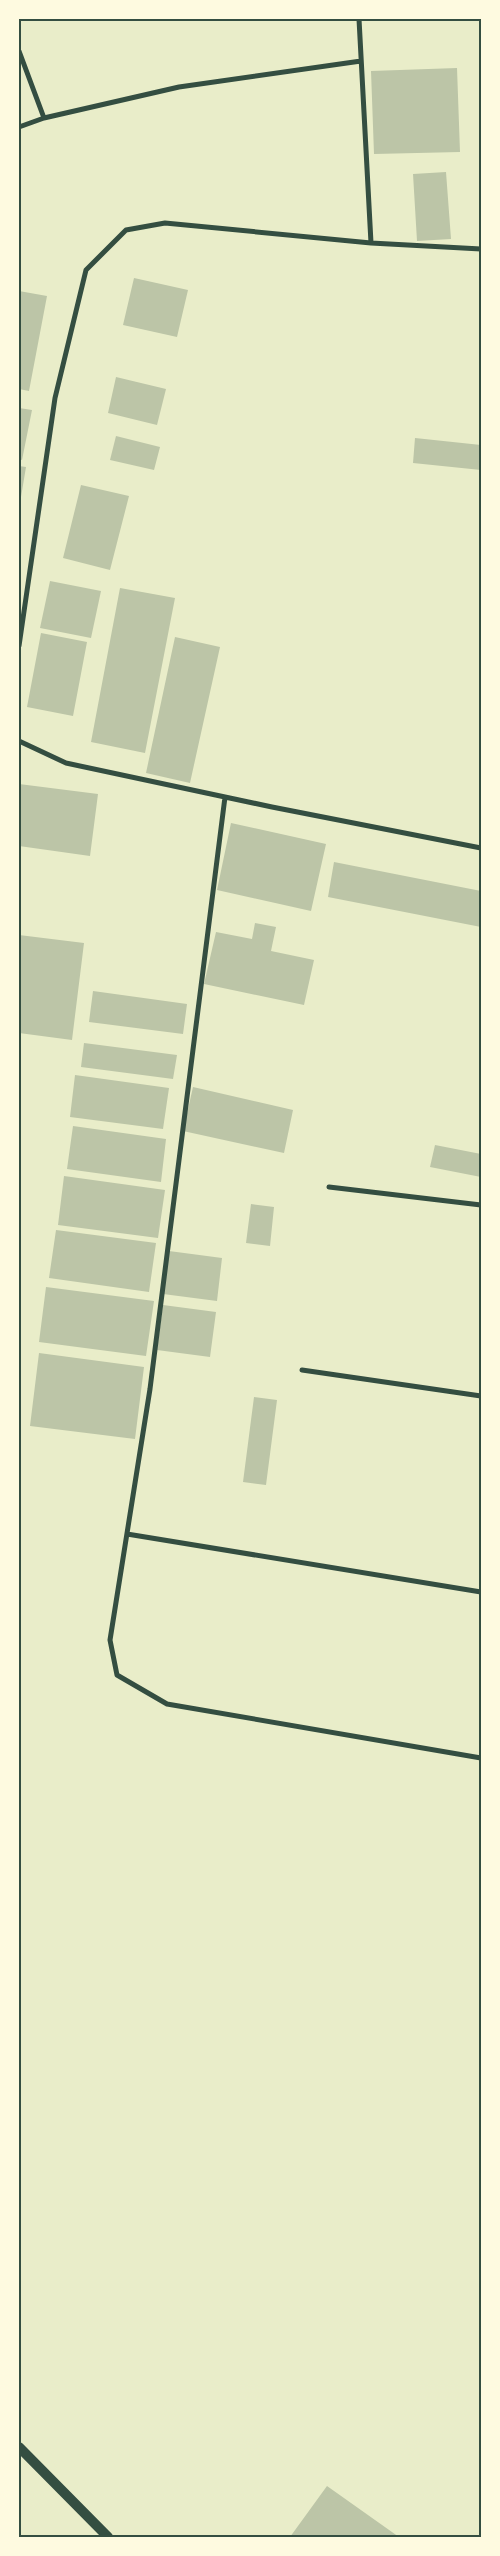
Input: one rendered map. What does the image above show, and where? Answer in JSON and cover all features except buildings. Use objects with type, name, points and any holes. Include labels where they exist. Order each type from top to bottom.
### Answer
[{"type":"main road","points":[[19,2447],[108,2537]]},
{"type":"street","points":[[359,19],[371,243]]},
{"type":"street","points":[[19,52],[44,118]]},
{"type":"street","points":[[19,128],[44,118],[179,87],[361,60]]},
{"type":"street","points":[[19,646],[55,398],[86,270],[126,230],[165,223],[371,243],[481,249]]},
{"type":"street","points":[[19,742],[66,763],[225,798],[481,848]]},
{"type":"street","points":[[225,798],[150,1389],[110,1640],[117,1675],[167,1704],[481,1758]]},
{"type":"street","points":[[329,1187],[481,1205]]},
{"type":"street","points":[[302,1370],[481,1396]]},
{"type":"street","points":[[128,1534],[481,1592]]}]
